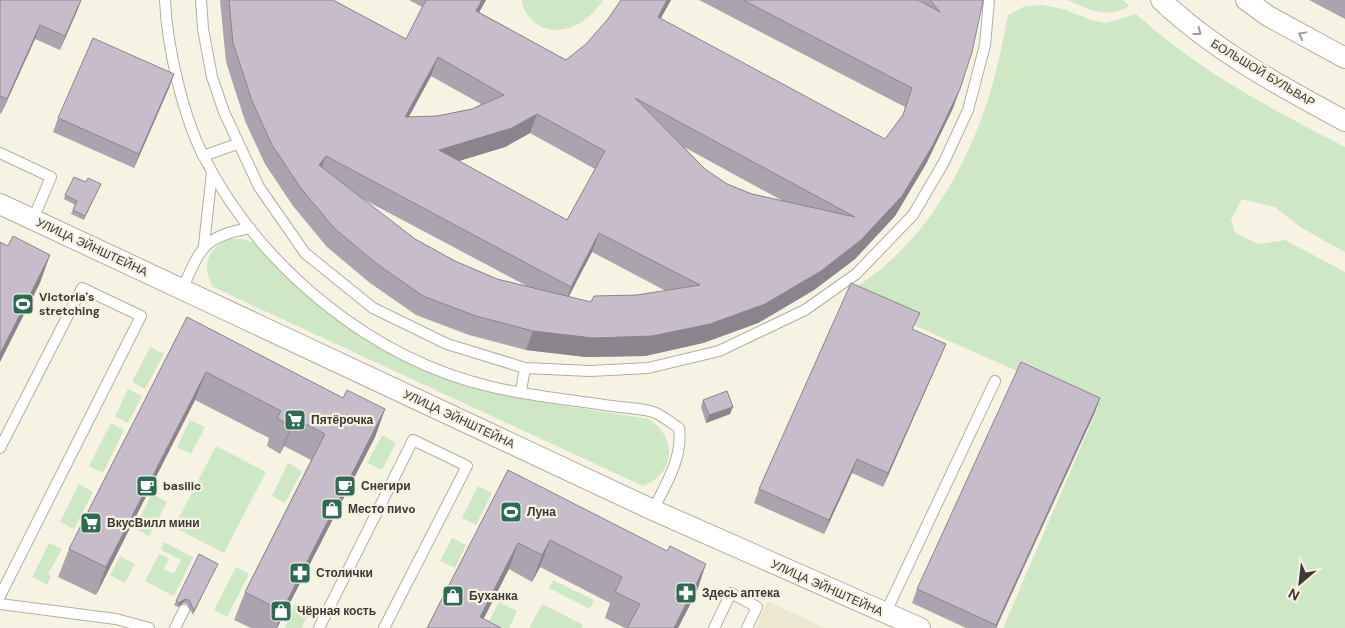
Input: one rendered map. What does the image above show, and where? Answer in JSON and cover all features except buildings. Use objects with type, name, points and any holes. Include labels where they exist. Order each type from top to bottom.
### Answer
[{"type":"street","name":"БОЛЬШОЙ БУЛЬВАР","points":[[1161,0],[1180,18],[1242,63],[1345,121]]},
{"type":"street","points":[[1246,0],[1268,16],[1345,58]]},
{"type":"street","name":"УЛИЦА ЭЙНШТЕЙНА","points":[[0,204],[653,510],[920,628]]},
{"type":"lane","points":[[165,0],[181,91],[203,156],[231,203],[250,228],[294,276],[323,302],[386,345],[452,375],[492,387],[654,412],[679,428],[680,449],[674,467],[653,510]]},
{"type":"lane","points":[[201,0],[203,28],[212,77],[237,144],[259,187],[305,253],[373,308],[447,344],[525,368],[590,371],[648,368],[705,355],[726,348],[805,310],[856,274],[913,215],[944,162],[968,110],[985,46],[989,0]]},
{"type":"lane","points":[[203,156],[237,144]]},
{"type":"lane","points":[[0,154],[51,177],[33,219]]},
{"type":"lane","points":[[182,288],[204,245],[212,172]]},
{"type":"lane","points":[[204,245],[226,233],[250,228]]},
{"type":"lane","points":[[0,448],[82,288],[141,316],[0,596]]},
{"type":"lane","points":[[521,391],[525,368]]},
{"type":"lane","points":[[886,614],[995,380]]},
{"type":"lane","points":[[319,628],[414,440],[467,466],[384,628]]},
{"type":"lane","points":[[714,628],[731,593],[757,607],[746,628]]},
{"type":"lane","points":[[0,604],[116,619],[149,628]]},
{"type":"lane","points":[[175,628],[184,610]]},
{"type":"shaded area","points":[[768,601],[823,628],[756,628]]},
{"type":"green space","points":[[522,0],[603,0],[591,15],[583,21],[566,29],[556,30],[547,29],[535,23],[525,11]]},
{"type":"green space","points":[[1068,0],[1123,0],[1129,6],[1113,12],[1098,12]]},
{"type":"green space","points":[[1042,5],[1063,9],[1091,20],[1106,23],[1136,14],[1185,54],[1236,88],[1345,147],[1345,252],[1300,227],[1275,207],[1242,199],[1231,220],[1235,233],[1259,244],[1285,240],[1345,272],[1345,628],[1003,628],[1098,407],[844,294],[871,277],[896,256],[918,232],[938,205],[970,147],[982,117],[997,69],[1008,15],[1023,7]]},
{"type":"green space","points":[[230,239],[245,240],[258,245],[303,292],[344,326],[400,359],[434,374],[503,394],[649,419],[665,436],[669,455],[667,465],[654,480],[643,486],[213,287],[207,272],[208,259],[216,247]]},
{"type":"green space","points":[[150,347],[164,354],[145,389],[132,382]]},
{"type":"green space","points":[[128,389],[142,396],[128,423],[115,416]]},
{"type":"green space","points":[[190,420],[205,427],[191,454],[177,447]]},
{"type":"green space","points":[[111,423],[124,430],[103,473],[89,466]]},
{"type":"green space","points":[[382,435],[396,443],[382,470],[367,463]]},
{"type":"green space","points":[[216,446],[266,472],[224,553],[174,527]]},
{"type":"green space","points":[[288,463],[302,471],[285,503],[272,496]]},
{"type":"green space","points":[[79,484],[93,492],[74,529],[60,522]]},
{"type":"green space","points":[[478,486],[492,493],[476,525],[462,518]]},
{"type":"green space","points":[[152,494],[167,502],[149,536],[134,528]]},
{"type":"green space","points":[[452,538],[466,545],[455,568],[440,561]]},
{"type":"green space","points":[[164,542],[193,557],[174,596],[145,581],[159,554],[169,558],[164,569],[174,574],[181,560],[161,550]]},
{"type":"green space","points":[[49,543],[62,549],[48,574],[51,576],[47,585],[32,577]]},
{"type":"green space","points":[[120,556],[135,564],[125,583],[110,575]]},
{"type":"green space","points":[[236,567],[249,574],[227,617],[214,610]]},
{"type":"green space","points":[[553,580],[594,600],[590,609],[549,588]]},
{"type":"green space","points":[[499,602],[517,611],[509,628],[485,628]]},
{"type":"green space","points":[[295,603],[310,611],[301,628],[285,628]]},
{"type":"green space","points":[[542,604],[583,625],[581,628],[529,628]]},
{"type":"place","name":"Victoria's stretching","points":[[23,304]]},
{"type":"place","name":"Пятёрочка","points":[[295,420]]},
{"type":"place","name":"basilic","points":[[147,486]]},
{"type":"place","name":"Снегири","points":[[345,486]]},
{"type":"place","name":"Место пиvo","points":[[332,509]]},
{"type":"place","name":"Луна","points":[[511,512]]},
{"type":"place","name":"ВкусВилл мини","points":[[91,523]]},
{"type":"place","name":"Столички","points":[[300,573]]},
{"type":"place","name":"Здесь аптека","points":[[686,593]]},
{"type":"place","name":"Буханка","points":[[453,596]]},
{"type":"place","name":"Чёрная кость","points":[[281,611]]}]
